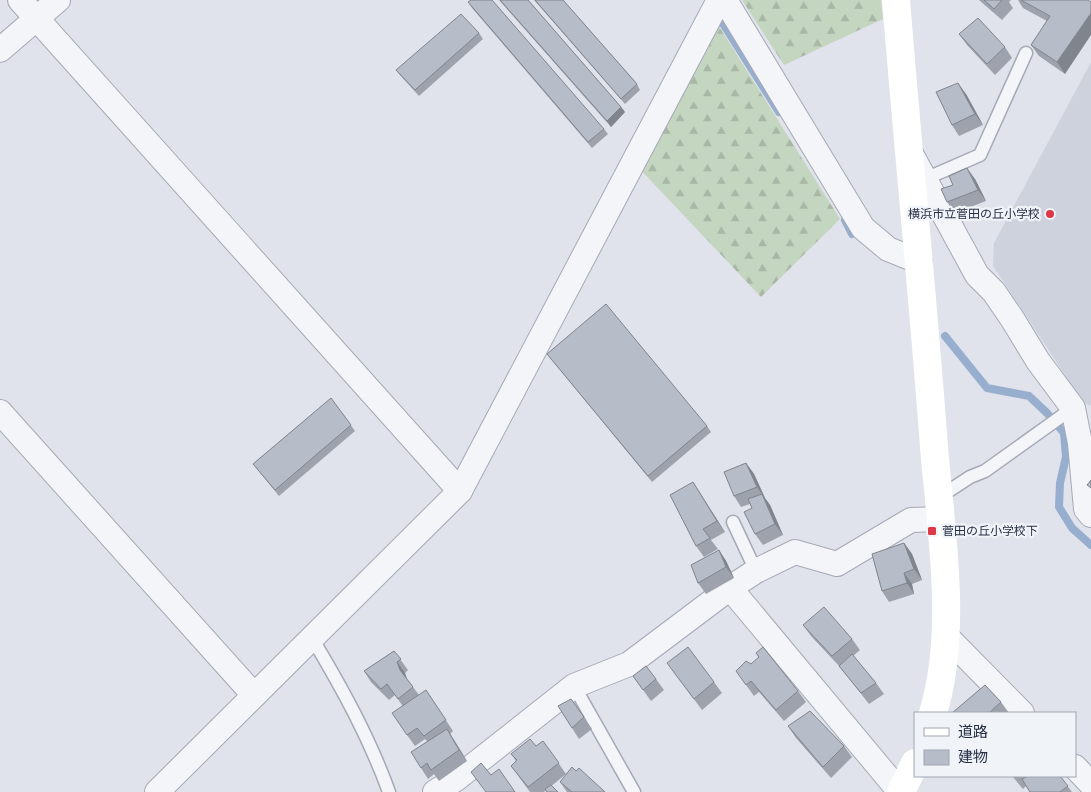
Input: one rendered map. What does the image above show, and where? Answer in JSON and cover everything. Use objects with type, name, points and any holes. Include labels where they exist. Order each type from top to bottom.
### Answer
[{"type":"street","points":[[20,0],[460,491]]},
{"type":"street","points":[[0,50],[58,0]]},
{"type":"street","points":[[158,792],[460,491],[718,0]]},
{"type":"street","points":[[725,0],[863,228],[888,250],[920,262]]},
{"type":"street","points":[[896,0],[908,148],[920,262],[946,617],[939,693],[933,712]]},
{"type":"street","points":[[908,148],[978,275],[994,292],[1038,361],[1076,414],[1086,509],[1091,515]]},
{"type":"street","points":[[0,412],[254,695]]},
{"type":"street","points":[[435,792],[461,786],[574,686],[629,664],[730,588],[756,571],[794,552],[838,564],[911,520],[939,509]]},
{"type":"street","points":[[730,588],[901,792],[914,765]]},
{"type":"street","points":[[945,635],[1021,712]]},
{"type":"street","points":[[1076,768],[1091,784]]},
{"type":"lane","points":[[925,179],[980,155],[1026,53]]},
{"type":"lane","points":[[939,509],[970,477],[985,471],[1032,437],[1076,414]]},
{"type":"lane","points":[[733,522],[756,571]]},
{"type":"lane","points":[[312,638],[342,686],[366,736],[389,792]]},
{"type":"lane","points":[[574,686],[623,769],[634,792]]},
{"type":"shaded area","name":"横浜市立菅田の丘小学校","points":[[1091,62],[1091,406],[1083,402],[993,266],[994,243]]},
{"type":"green space","points":[[742,0],[881,0],[883,19],[784,65]]},
{"type":"green space","points":[[715,20],[840,219],[761,297],[636,165]]},
{"type":"building","points":[[471,0],[492,0],[604,129],[588,142],[468,2]]},
{"type":"building","points":[[500,0],[528,0],[621,107],[607,121]]},
{"type":"building","points":[[535,0],[563,0],[637,84],[621,99]]},
{"type":"building","points":[[984,0],[1002,0],[994,9]]},
{"type":"building","points":[[1021,0],[1088,0],[1091,2],[1091,13],[1057,62],[1031,45],[1050,16]]},
{"type":"building","points":[[461,14],[479,33],[415,90],[396,70]]},
{"type":"building","points":[[978,18],[1005,47],[987,64],[959,34]]},
{"type":"building","points":[[958,83],[975,114],[952,125],[936,92]]},
{"type":"building","points":[[967,168],[978,190],[947,202],[941,189],[953,185],[949,176]]},
{"type":"building","points":[[606,304],[707,426],[648,476],[547,354]]},
{"type":"building","points":[[331,398],[351,425],[275,490],[253,464]]},
{"type":"building","points":[[746,463],[757,487],[734,496],[724,472]]},
{"type":"building","points":[[1091,480],[1091,488],[1087,485]]},
{"type":"building","points":[[693,482],[717,521],[703,529],[710,538],[696,546],[670,495]]},
{"type":"building","points":[[762,494],[775,524],[755,534],[744,512],[752,508],[748,499]]},
{"type":"building","points":[[904,543],[914,569],[904,573],[907,583],[882,591],[872,554]]},
{"type":"building","points":[[719,550],[726,567],[698,583],[691,565]]},
{"type":"building","points":[[824,607],[852,639],[832,656],[803,625]]},
{"type":"building","points":[[688,647],[714,682],[694,699],[667,663]]},
{"type":"building","points":[[763,647],[798,691],[776,710],[751,681],[746,685],[736,671],[746,661],[751,664],[759,657],[756,653]]},
{"type":"building","points":[[394,651],[401,659],[397,662],[400,670],[413,687],[398,699],[387,684],[381,689],[364,671]]},
{"type":"building","points":[[852,654],[876,683],[861,693],[839,666]]},
{"type":"building","points":[[646,666],[656,679],[643,690],[633,676]]},
{"type":"building","points":[[985,685],[1001,702],[990,712],[953,712]]},
{"type":"building","points":[[426,690],[446,720],[424,736],[417,728],[407,735],[392,713]]},
{"type":"building","points":[[571,699],[584,717],[572,728],[558,706]]},
{"type":"building","points":[[810,711],[844,746],[823,767],[788,726]]},
{"type":"building","points":[[447,729],[459,750],[431,770],[427,763],[421,768],[411,752]]},
{"type":"building","points":[[530,739],[536,746],[543,741],[559,763],[528,787],[511,766],[517,760],[511,754]]},
{"type":"building","points":[[481,763],[491,775],[499,769],[515,792],[486,792],[471,772]]},
{"type":"building","points":[[572,767],[576,771],[579,768],[605,792],[572,792],[560,782]]},
{"type":"building","points":[[1026,777],[1061,777],[1068,786],[1060,792],[1030,792],[1022,779]]},
{"type":"building","points":[[551,785],[558,792],[547,792],[545,789]]},
{"type":"waterway","points":[[717,14],[779,112]]},
{"type":"waterway","points":[[845,220],[852,234]]},
{"type":"waterway","points":[[945,336],[987,388],[1029,396],[1064,433],[1066,457],[1060,483],[1059,507],[1072,528],[1091,545]]},
{"type":"place","name":"横浜市立菅田の丘小学校","points":[[1050,214]]},
{"type":"place","name":"菅田の丘小学校下","points":[[932,531]]}]
